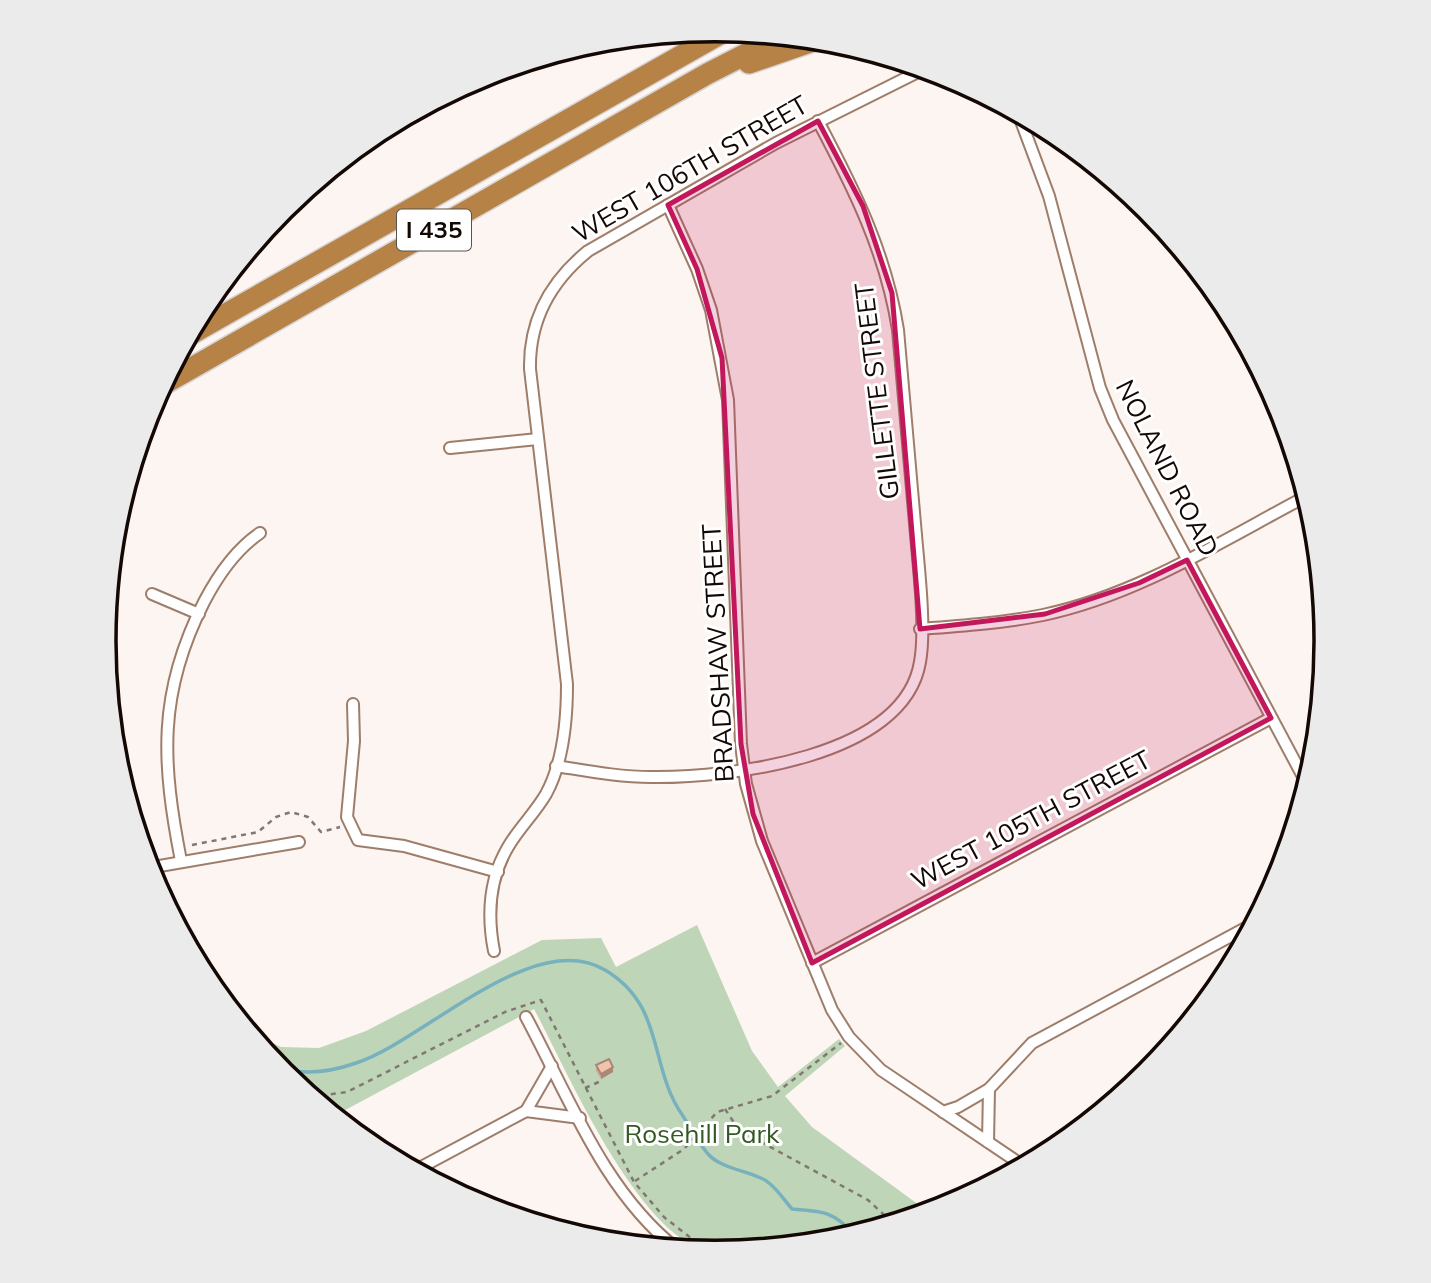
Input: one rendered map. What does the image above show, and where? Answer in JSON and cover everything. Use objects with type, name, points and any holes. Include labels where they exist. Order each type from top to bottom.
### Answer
[{"type":"highway","points":[[690,49],[697,42]]},
{"type":"highway","name":"I 435","points":[[206,325],[703,42]]},
{"type":"highway","name":"I 435","points":[[178,376],[707,74],[765,44]]},
{"type":"highway","points":[[707,74],[797,48]]},
{"type":"street","name":"WEST 106TH STREET","points":[[494,951],[489,914],[491,893],[507,848],[547,793],[556,766],[567,713],[567,684],[530,356],[534,330],[547,297],[563,273],[589,251],[818,121],[911,75]]},
{"type":"street","name":"GILLETTE STREET","points":[[556,766],[651,777],[744,769],[835,747],[881,722],[912,684],[920,663],[919,569],[898,330],[892,293],[863,206],[818,121]]},
{"type":"street","name":"NOLAND ROAD","points":[[1023,127],[1055,217],[1100,388],[1113,420],[1300,772]]},
{"type":"street","name":"BRADSHAW STREET","points":[[668,205],[697,270],[711,310],[725,379],[744,769],[753,814],[832,1010],[849,1037],[881,1070],[1016,1161]]},
{"type":"street","points":[[450,448],[538,439]]},
{"type":"street","points":[[920,629],[1045,614],[1103,597],[1187,559],[1298,501]]},
{"type":"street","points":[[181,861],[167,783],[169,708],[184,645],[198,614],[235,554],[260,533]]},
{"type":"street","points":[[152,594],[198,614]]},
{"type":"street","points":[[353,704],[354,741],[347,817],[358,840],[404,846],[499,872]]},
{"type":"street","name":"WEST 105TH STREET","points":[[812,963],[1271,718]]},
{"type":"street","points":[[160,865],[299,842]]},
{"type":"street","points":[[943,1112],[958,1107],[989,1089],[1032,1043],[1240,931]]},
{"type":"street","points":[[526,1017],[621,1191],[651,1228],[664,1239]]},
{"type":"street","points":[[424,1165],[526,1111],[552,1066]]},
{"type":"street","points":[[989,1089],[989,1142]]},
{"type":"street","points":[[526,1111],[580,1118]]},
{"type":"path","points":[[192,845],[258,832],[276,817],[291,812],[308,817],[321,832],[340,827]]},
{"type":"path","points":[[323,1095],[356,1088],[505,1012],[541,1000],[634,1182],[664,1217],[694,1240]]},
{"type":"path","points":[[621,1191],[687,1145],[717,1112],[781,1091],[849,1037]]},
{"type":"path","points":[[585,1088],[601,1081]]},
{"type":"path","points":[[725,1109],[739,1130],[868,1200],[886,1216]]},
{"type":"highlighted area","points":[[818,121],[863,206],[892,293],[920,629],[1045,614],[1139,583],[1187,560],[1271,718],[812,963],[753,814],[741,744],[722,358],[697,269],[668,205]]},
{"type":"green space","name":"Rosehill Park","points":[[697,925],[752,1051],[778,1087],[839,1039],[845,1046],[785,1096],[812,1127],[919,1205],[871,1221],[794,1236],[755,1240],[685,1240],[661,1220],[634,1189],[609,1151],[534,1009],[343,1111],[320,1092],[269,1041],[281,1047],[319,1048],[366,1031],[542,940],[601,938],[616,967]]},
{"type":"building","points":[[609,1059],[613,1067],[601,1074],[596,1065]]},
{"type":"waterway","points":[[298,1071],[317,1072],[356,1063],[383,1051],[479,992],[513,975],[545,963],[576,961],[605,970],[638,1001],[654,1038],[672,1097],[709,1155],[720,1163],[767,1181],[792,1209],[827,1214],[846,1226]]}]
